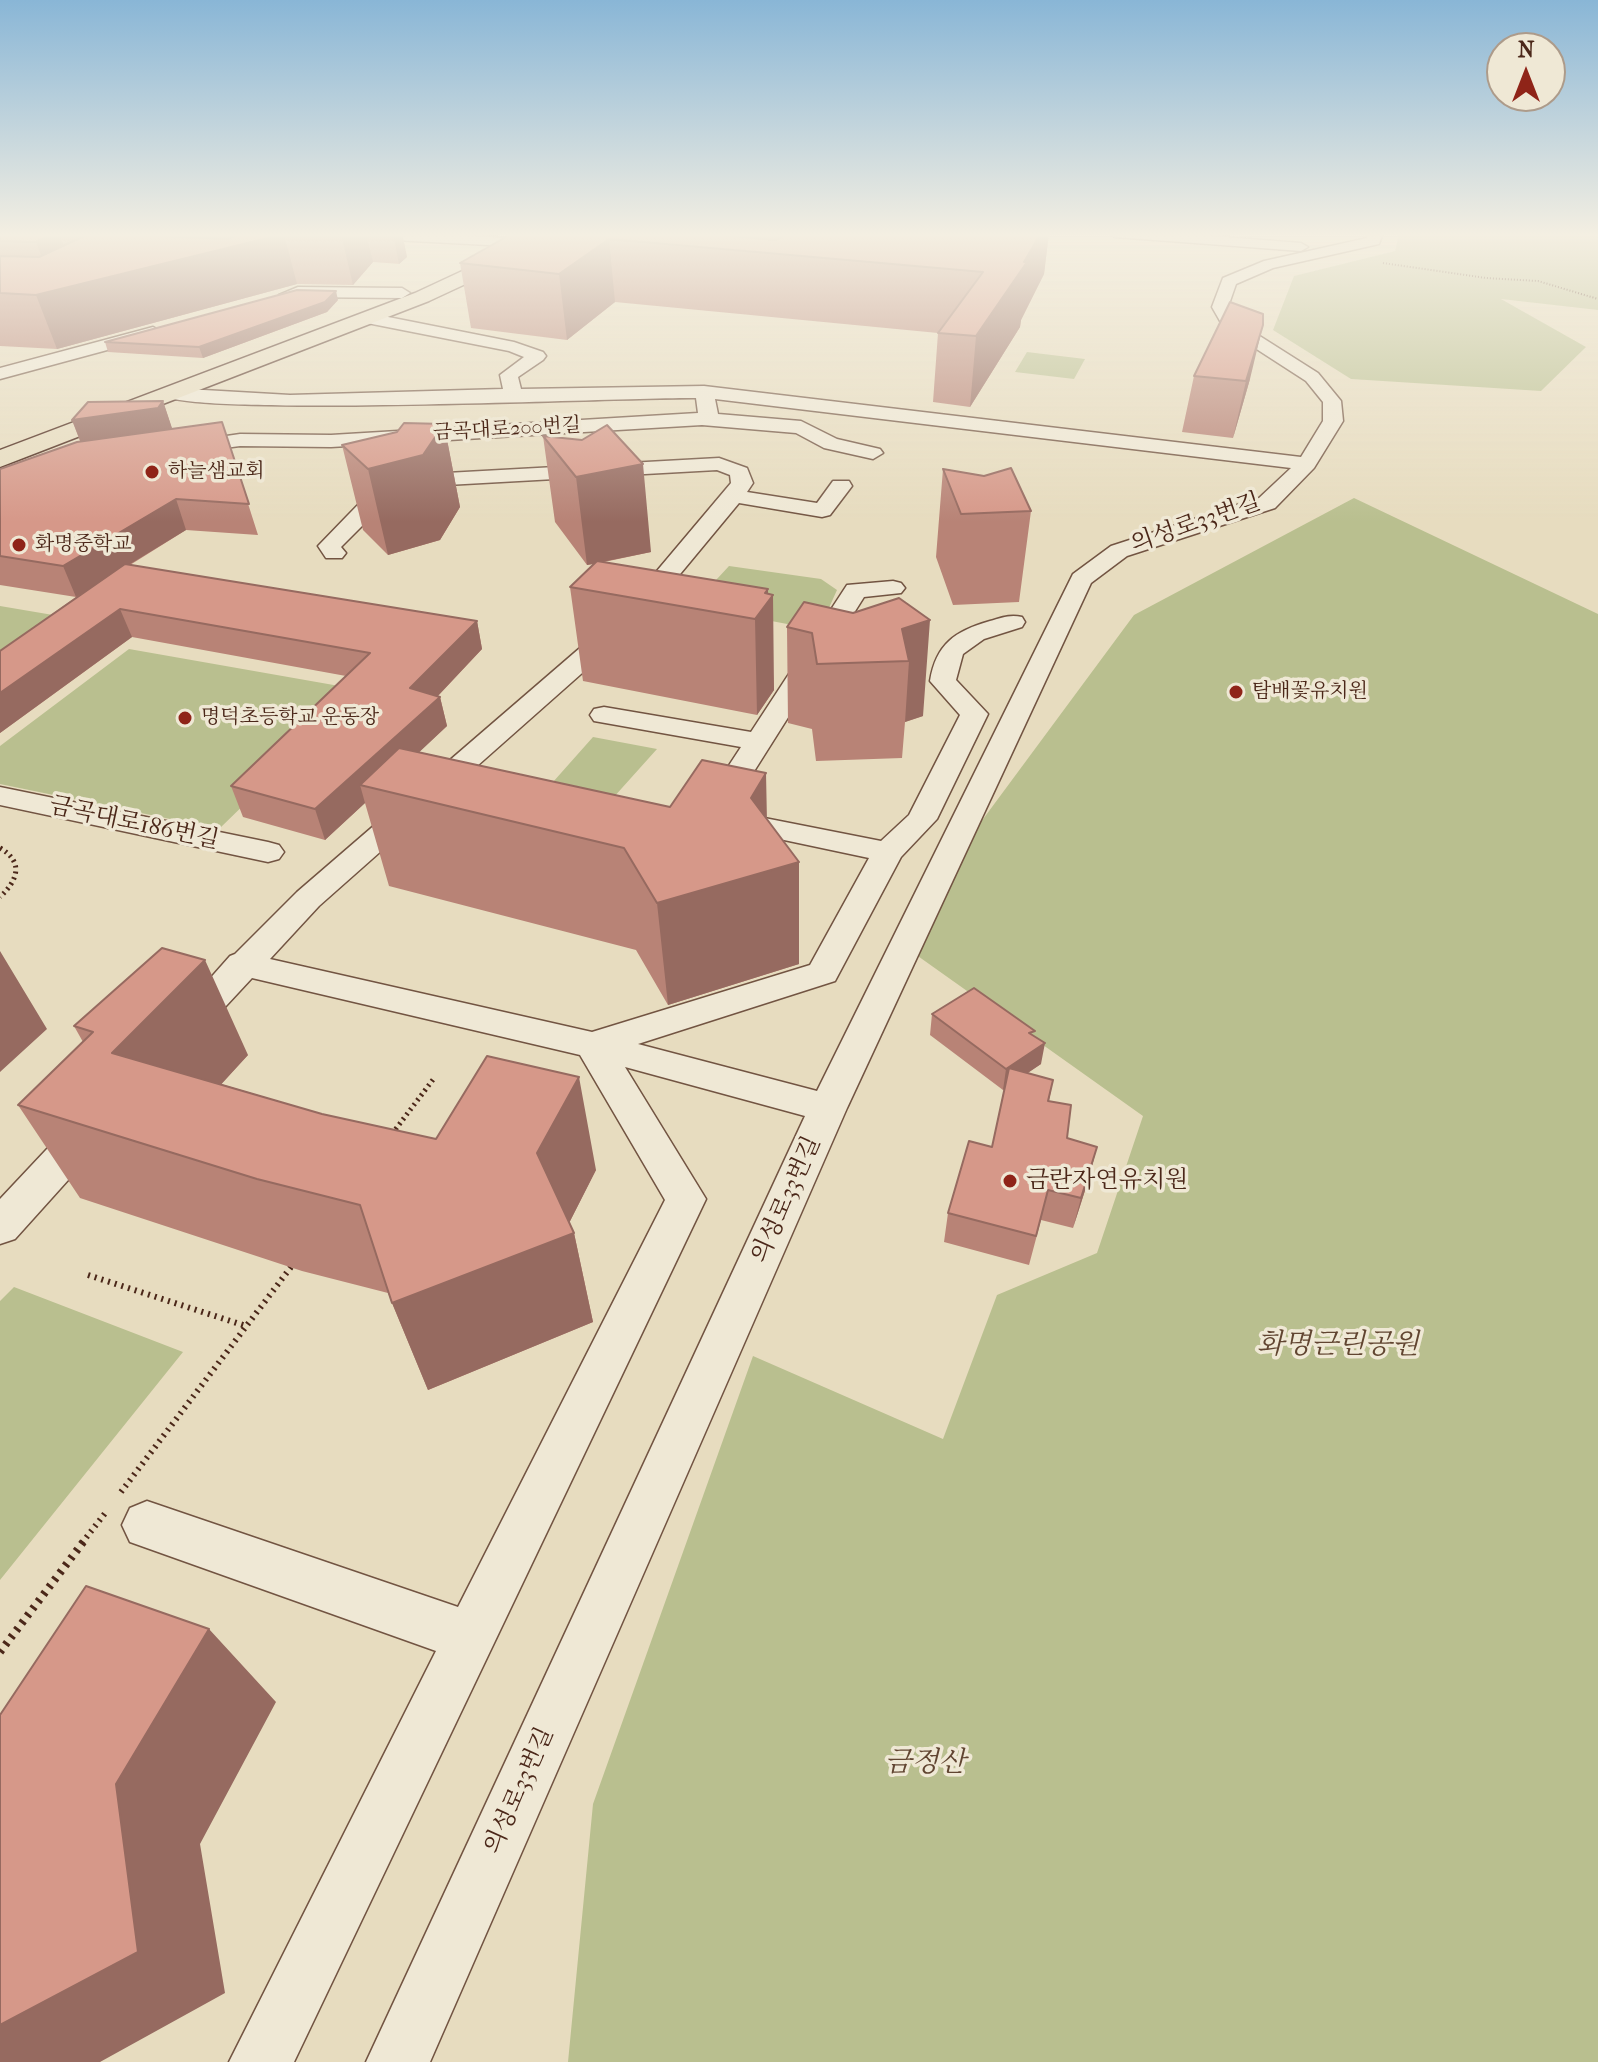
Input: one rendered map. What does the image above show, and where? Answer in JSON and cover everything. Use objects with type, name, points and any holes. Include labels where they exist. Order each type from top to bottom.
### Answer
[{"type":"main road","points":[[0,447],[307,329]]},
{"type":"main road","points":[[0,459],[339,329]]},
{"type":"street","points":[[0,374],[163,329]]},
{"type":"street","points":[[425,329],[514,347],[537,356],[509,375],[513,395]]},
{"type":"street","name":"의성로33번길","points":[[398,2062],[828,1108],[1081,579],[1119,551],[1267,503],[1307,464],[1333,421],[1332,401],[1312,377],[1238,329]]},
{"type":"street","points":[[169,394],[206,399],[303,401],[612,391],[704,392],[1307,464]]},
{"type":"street","points":[[704,392],[709,420]]},
{"type":"street","points":[[215,443],[240,409]]},
{"type":"street","name":"금곡대로200번길","points":[[157,451],[215,443],[331,441],[709,420],[801,427],[831,444],[873,453]]},
{"type":"street","points":[[158,1056],[242,964],[308,899],[633,615],[734,496],[742,483],[740,472],[719,464],[410,481],[388,487],[329,546],[334,553]]},
{"type":"street","points":[[734,496],[822,510],[841,486]]},
{"type":"street","points":[[710,816],[856,590],[893,588]]},
{"type":"street","points":[[592,1045],[823,973],[888,852],[922,819],[974,714],[943,681],[945,658],[962,639],[1013,622]]},
{"type":"street","points":[[604,715],[758,742]]},
{"type":"street","name":"금곡대로186번길","points":[[0,796],[268,852]]},
{"type":"street","points":[[680,810],[888,852]]},
{"type":"street","points":[[242,964],[592,1045],[828,1108]]},
{"type":"street","points":[[261,2062],[686,1199],[592,1045]]},
{"type":"street","points":[[0,1227],[116,1101]]},
{"type":"street","points":[[147,1525],[470,1637]]},
{"type":"path","points":[[0,848],[14,856],[19,866],[17,878],[0,897]]},
{"type":"path","points":[[388,1139],[435,1077]]},
{"type":"path","points":[[0,1652],[303,1251]]},
{"type":"path","points":[[88,1275],[246,1326]]},
{"type":"green space","points":[[1555,329],[1586,347],[1541,391],[1351,379],[1273,330]]},
{"type":"green space","points":[[1027,352],[1085,359],[1074,379],[1015,372]]},
{"type":"green space","points":[[1354,498],[1598,614],[1598,2062],[568,2062],[593,1804],[753,1356],[943,1439],[997,1295],[1097,1253],[1143,1116],[915,954],[975,830],[1134,615]]},
{"type":"green space","points":[[729,566],[821,579],[837,590],[819,630],[692,606]]},
{"type":"green space","points":[[0,606],[53,615],[0,653]]},
{"type":"green space","name":"명덕초등학교 운동장","points":[[129,649],[362,690],[219,829],[0,784],[0,746]]},
{"type":"green space","points":[[593,737],[657,749],[613,798],[553,782]]},
{"type":"green space","points":[[14,1287],[183,1352],[0,1580],[0,1301]]},
{"type":"building","points":[[152,329],[249,329],[199,347],[105,342]]},
{"type":"building","points":[[941,329],[981,329],[976,336],[938,333]]},
{"type":"building","points":[[1217,329],[1262,329],[1246,381],[1194,376]]},
{"type":"building","points":[[163,401],[158,408],[72,420],[88,402]]},
{"type":"building","points":[[222,422],[249,504],[176,499],[63,566],[0,556],[0,469],[77,442]]},
{"type":"building","points":[[404,423],[444,424],[423,455],[368,469],[342,445],[397,432]]},
{"type":"building","points":[[607,425],[643,464],[576,477],[543,436],[582,440]]},
{"type":"building","points":[[1011,468],[1031,511],[961,514],[943,469],[984,476]]},
{"type":"building","points":[[597,561],[768,589],[765,593],[773,595],[755,619],[570,587]]},
{"type":"building","points":[[125,564],[477,621],[410,688],[440,697],[315,809],[231,786],[370,653],[120,609],[0,693],[0,651]]},
{"type":"building","points":[[899,598],[930,620],[902,629],[909,661],[817,664],[812,633],[787,627],[804,602],[853,613]]},
{"type":"building","points":[[399,748],[670,807],[702,760],[766,773],[751,798],[799,862],[657,903],[624,848],[360,785]]},
{"type":"building","points":[[162,948],[205,960],[112,1053],[322,1114],[436,1139],[487,1056],[579,1077],[537,1153],[574,1233],[392,1303],[360,1205],[257,1179],[18,1105],[93,1032],[74,1026]]},
{"type":"building","points":[[974,988],[1035,1031],[1029,1033],[1045,1043],[1006,1069],[932,1014]]},
{"type":"building","points":[[1009,1068],[1053,1080],[1048,1101],[1071,1105],[1067,1138],[1097,1147],[1081,1198],[1048,1190],[1036,1236],[948,1213],[969,1141],[992,1147]]},
{"type":"building","points":[[86,1586],[209,1629],[116,1784],[138,1952],[0,2025],[0,1715]]},
{"type":"place","name":"하늘샘교회","points":[[152,472]]},
{"type":"place","name":"화명중학교","points":[[19,545]]},
{"type":"place","name":"탐배꽃유치원","points":[[1236,692]]},
{"type":"place","name":"명덕초등학교 운동장","points":[[185,718]]},
{"type":"place","name":"금란자연유치원","points":[[1010,1181]]},
{"type":"park label","name":"화명근린공원","points":[[1338,1346]]},
{"type":"park label","name":"금정산","points":[[925,1764]]}]
